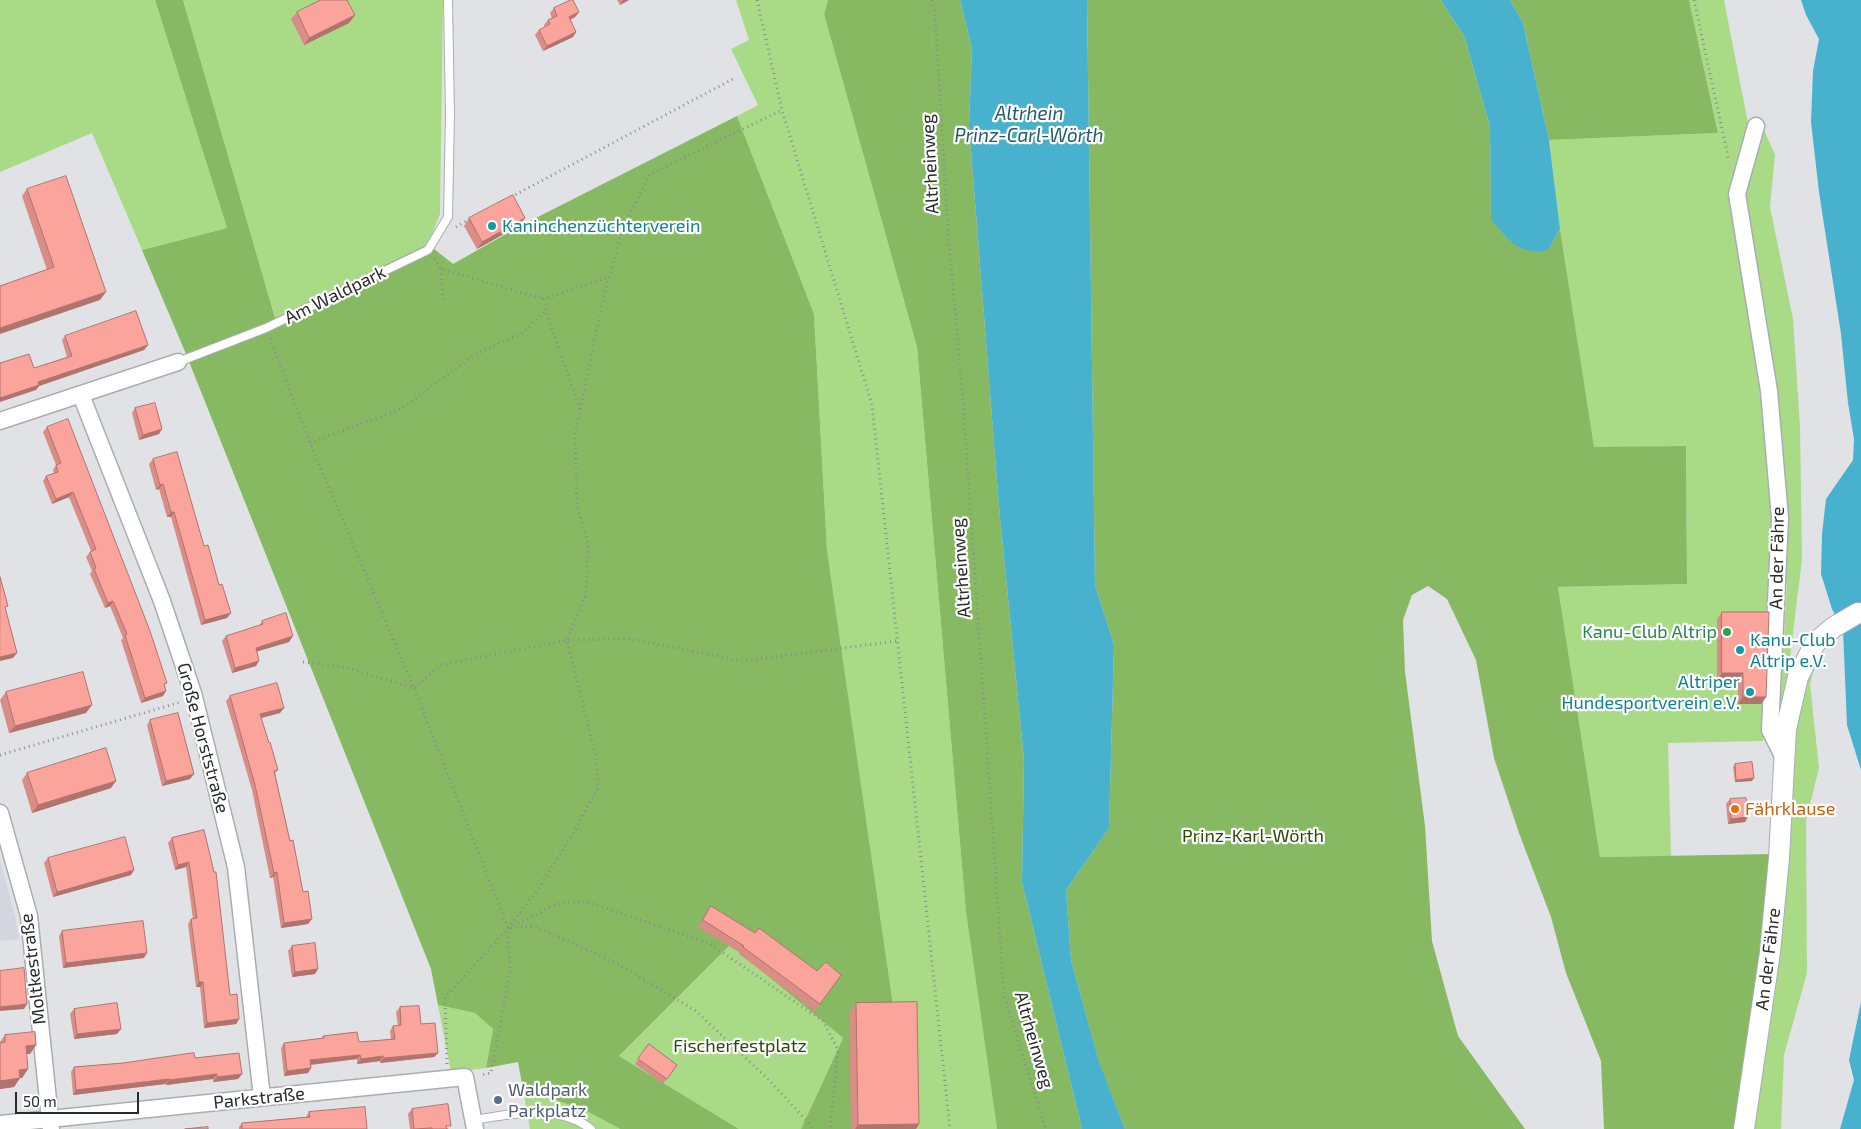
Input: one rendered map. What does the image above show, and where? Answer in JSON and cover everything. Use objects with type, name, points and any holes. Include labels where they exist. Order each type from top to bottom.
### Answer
[{"type":"street","name":"An der Fähre","points":[[1744,1129],[1770,952],[1779,858],[1784,758],[1770,730],[1780,518],[1779,498],[1769,391],[1736,194],[1756,126]]},
{"type":"street","name":"Am Waldpark","points":[[0,421],[178,362]]},
{"type":"street","name":"Große Horststraße","points":[[81,395],[162,601],[193,693],[236,867],[262,1097]]},
{"type":"street","points":[[1784,758],[1786,730],[1798,677],[1815,643],[1834,627],[1858,613]]},
{"type":"street","name":"Moltkestraße","points":[[0,813],[29,916],[50,1124]]},
{"type":"street","points":[[465,1077],[474,1125]]},
{"type":"street","name":"Parkstraße","points":[[0,1124],[50,1124],[262,1097],[465,1077]]},
{"type":"lane","points":[[428,250],[448,217],[450,114],[448,0]]},
{"type":"lane","name":"Am Waldpark","points":[[178,362],[266,328],[428,250]]},
{"type":"lane","points":[[474,1125],[527,1111],[558,1114],[581,1122],[591,1129]]},
{"type":"path","points":[[757,0],[782,110],[872,405],[950,1129]]},
{"type":"path","name":"Altrheinweg","points":[[932,0],[935,14],[948,230],[964,412],[1004,996],[1046,1129]]},
{"type":"path","points":[[1694,0],[1730,165]]},
{"type":"path","points":[[505,200],[734,79]]},
{"type":"path","points":[[447,1079],[445,998],[508,928],[539,888],[575,830],[598,787],[596,756],[567,640],[586,594],[588,543],[577,506],[575,434],[609,277],[623,228],[650,174],[782,110]]},
{"type":"path","points":[[435,239],[472,219]]},
{"type":"path","points":[[428,250],[440,269],[443,300]]},
{"type":"path","points":[[440,269],[544,299],[609,277]]},
{"type":"path","points":[[544,299],[546,310],[580,409]]},
{"type":"path","points":[[310,443],[401,409],[474,355],[521,334],[546,310]]},
{"type":"path","points":[[266,328],[310,443],[414,688],[508,928],[510,971],[491,1073],[465,1077]]},
{"type":"path","points":[[414,688],[440,664],[567,640],[631,639],[742,661],[897,641]]},
{"type":"path","points":[[303,662],[348,668],[414,688]]},
{"type":"path","points":[[0,755],[186,700],[193,693]]},
{"type":"path","points":[[508,928],[557,904],[586,901],[710,944],[822,1020],[838,1050],[830,1129]]},
{"type":"path","points":[[508,928],[534,926],[618,964],[696,1011],[770,1082],[814,1129]]},
{"type":"shaded area","points":[[0,860],[15,916],[19,939],[0,941]]},
{"type":"green space","points":[[0,0],[155,0],[227,228],[142,250],[92,133],[0,172]]},
{"type":"green space","points":[[155,0],[183,0],[275,318],[428,244],[453,264],[520,226],[737,116],[814,314],[827,550],[911,1129],[801,1129],[843,1038],[730,945],[619,1056],[739,1129],[620,1129],[585,1110],[523,1089],[518,1062],[486,1068],[493,1029],[475,1013],[438,1005],[431,969],[186,354],[142,250],[227,228]]},
{"type":"green space","points":[[183,0],[443,0],[440,214],[428,244],[275,318]]},
{"type":"green space","points":[[736,0],[828,0],[824,14],[917,347],[966,912],[997,1129],[911,1129],[827,550],[814,314],[737,116],[758,105],[731,49],[749,40]]},
{"type":"green space","points":[[828,0],[960,0],[972,49],[969,125],[999,507],[1024,759],[1022,882],[1082,1129],[997,1129],[966,912],[917,347],[824,14]]},
{"type":"green space","name":"Prinz-Karl-Wörth","points":[[1087,0],[1441,0],[1465,38],[1490,127],[1491,219],[1548,250],[1560,229],[1594,447],[1686,446],[1687,584],[1558,587],[1600,857],[1774,854],[1739,1129],[1604,1129],[1601,1061],[1566,973],[1551,917],[1519,833],[1494,758],[1476,660],[1447,599],[1428,586],[1412,595],[1403,620],[1405,672],[1425,826],[1432,941],[1458,1036],[1525,1129],[1125,1129],[1099,1063],[1071,960],[1066,890],[1109,828],[1114,645],[1095,585]]},
{"type":"green space","points":[[1510,0],[1689,0],[1718,133],[1549,140],[1523,23]]},
{"type":"green space","points":[[1689,0],[1724,0],[1748,123],[1762,125],[1775,155],[1770,207],[1793,319],[1800,427],[1802,559],[1788,674],[1780,713],[1787,583],[1771,583],[1764,680],[1763,741],[1668,743],[1671,856],[1600,857],[1558,587],[1687,584],[1686,446],[1594,448],[1560,229],[1549,140],[1718,133]]},
{"type":"green space","points":[[1814,663],[1810,684],[1819,768],[1806,821],[1807,973],[1784,1055],[1781,1129],[1750,1129],[1799,698]]},
{"type":"green space","name":"Fischerfestplatz","points":[[730,945],[843,1038],[801,1129],[739,1129],[619,1056]]},
{"type":"green space","points":[[438,1005],[475,1013],[493,1029],[486,1068],[451,1072]]},
{"type":"green space","points":[[523,1089],[585,1110],[620,1129],[530,1129]]},
{"type":"water","name":"Altrhein Prinz-Carl-Wörth","points":[[960,0],[1087,0],[1095,585],[1114,645],[1109,828],[1066,890],[1071,960],[1099,1062],[1125,1129],[1082,1129],[1022,882],[1024,759],[999,507],[969,125],[972,49]]},
{"type":"water","points":[[1441,0],[1510,0],[1523,23],[1549,140],[1560,229],[1548,250],[1538,251],[1521,248],[1509,239],[1491,219],[1490,127],[1465,38]]},
{"type":"water","points":[[1801,0],[1861,0],[1861,770],[1847,725],[1843,630],[1832,609],[1821,574],[1822,534],[1826,499],[1853,460],[1854,439],[1811,122],[1813,71],[1819,39],[1806,15]]},
{"type":"water","points":[[1861,1002],[1861,1129],[1840,1129],[1854,1080],[1849,1060]]},
{"type":"building","points":[[321,0],[347,0],[355,15],[309,38],[297,12]]},
{"type":"building","points":[[573,0],[579,12],[569,17],[576,32],[547,46],[539,30],[550,24],[548,20],[557,16],[554,8]]},
{"type":"building","points":[[66,176],[106,292],[0,328],[0,286],[54,267],[27,189]]},
{"type":"building","name":"Kaninchenzüchterverein","points":[[513,195],[525,218],[482,242],[469,218]]},
{"type":"building","points":[[136,311],[148,345],[38,382],[39,385],[0,398],[0,363],[29,354],[34,368],[72,356],[65,336]]},
{"type":"building","points":[[155,403],[162,429],[143,435],[135,408]]},
{"type":"building","points":[[68,419],[150,631],[167,683],[164,684],[166,691],[145,698],[125,635],[127,634],[113,601],[108,603],[94,569],[96,568],[90,552],[96,549],[73,492],[56,499],[46,476],[58,472],[56,465],[61,463],[47,427]]},
{"type":"building","points":[[177,452],[204,546],[208,545],[219,585],[222,584],[231,613],[205,620],[174,512],[171,512],[163,484],[160,485],[153,459]]},
{"type":"building","points":[[0,577],[8,606],[5,607],[17,653],[0,657]]},
{"type":"building","name":"Kanu-Club Altrip e.V.","points":[[1722,612],[1769,612],[1766,697],[1743,697],[1743,673],[1722,673]]},
{"type":"building","points":[[286,613],[293,636],[256,648],[259,661],[235,668],[226,636],[263,624],[262,621]]},
{"type":"building","points":[[83,672],[92,705],[15,726],[6,692]]},
{"type":"building","points":[[277,683],[284,708],[260,714],[278,770],[274,771],[290,841],[293,840],[303,892],[308,891],[312,919],[284,923],[277,872],[274,873],[255,785],[230,696]]},
{"type":"building","points":[[178,713],[194,774],[166,781],[150,720]]},
{"type":"building","points":[[106,748],[116,781],[38,805],[27,773]]},
{"type":"building","points":[[1752,762],[1754,778],[1736,780],[1735,764]]},
{"type":"building","points":[[1746,798],[1748,817],[1731,819],[1730,799]]},
{"type":"building","points":[[204,830],[214,872],[216,872],[230,995],[237,994],[239,1019],[207,1023],[203,982],[199,982],[191,919],[197,918],[189,862],[178,865],[172,838]]},
{"type":"building","points":[[125,837],[134,870],[57,892],[48,858]]},
{"type":"building","points":[[711,906],[755,933],[759,928],[817,971],[826,962],[841,975],[820,1004],[744,946],[703,920]]},
{"type":"building","points":[[143,921],[147,953],[66,963],[62,931]]},
{"type":"building","points":[[315,943],[318,969],[295,972],[292,946]]},
{"type":"building","points":[[24,968],[27,1004],[0,1007],[0,971]]},
{"type":"building","points":[[917,1002],[919,1124],[858,1125],[856,1003]]},
{"type":"building","points":[[117,1003],[121,1029],[77,1034],[74,1009]]},
{"type":"building","points":[[419,1006],[421,1024],[435,1023],[438,1053],[361,1059],[360,1055],[310,1060],[311,1068],[287,1071],[284,1043],[357,1032],[359,1042],[395,1039],[393,1026],[401,1025],[400,1007]]},
{"type":"building","points":[[35,1032],[36,1045],[26,1046],[28,1069],[19,1070],[20,1078],[0,1081],[0,1043],[5,1042],[5,1035]]},
{"type":"building","points":[[649,1044],[677,1065],[667,1079],[638,1059]]},
{"type":"building","points":[[194,1053],[195,1058],[239,1053],[242,1074],[217,1077],[217,1074],[76,1090],[74,1067],[123,1063]]},
{"type":"building","points":[[448,1104],[451,1126],[446,1126],[447,1129],[414,1129],[412,1109]]},
{"type":"building","points":[[365,1107],[367,1129],[242,1129],[242,1123],[310,1117],[309,1112]]},
{"type":"building","points":[[208,1127],[208,1129],[185,1129]]},
{"type":"place","name":"Kaninchenzüchterverein","points":[[492,226]]},
{"type":"place","name":"Kanu-Club Altrip","points":[[1727,632]]},
{"type":"place","name":"Kanu-Club Altrip e.V.","points":[[1740,650]]},
{"type":"place","name":"Altriper Hundesportverein e.V.","points":[[1750,692]]},
{"type":"place","name":"Fährklause","points":[[1735,809]]},
{"type":"place","name":"Waldpark Parkplatz","points":[[498,1100]]}]
